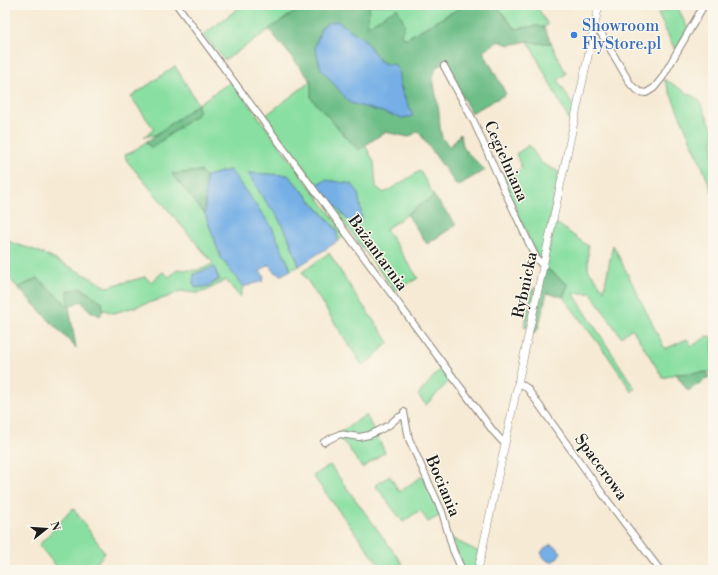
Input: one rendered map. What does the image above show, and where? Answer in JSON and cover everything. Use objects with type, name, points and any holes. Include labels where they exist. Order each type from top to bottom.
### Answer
[{"type":"main road","name":"Rybnicka","points":[[478,570],[599,5]]},
{"type":"street","name":"Bażantarnia","points":[[177,5],[493,431],[502,441],[505,442]]},
{"type":"street","points":[[594,29],[601,33],[631,85],[640,92],[646,93],[654,88],[662,78],[704,5]]},
{"type":"street","name":"Cegielniana","points":[[444,66],[474,122],[536,258],[543,266]]},
{"type":"street","name":"Spacerowa","points":[[518,382],[527,388],[607,500],[660,570]]},
{"type":"street","name":"Bociania","points":[[324,442],[340,434],[359,437],[373,433],[389,425],[404,414],[409,439],[442,512],[453,550],[462,570]]},
{"type":"green space","points":[[243,5],[305,5],[225,60],[203,35]]},
{"type":"green space","points":[[305,5],[370,5],[367,26],[397,8],[405,24],[401,34],[405,39],[465,5],[496,5],[515,29],[536,26],[544,27],[551,43],[528,41],[509,45],[499,41],[483,51],[506,94],[471,113],[445,63],[436,67],[433,78],[442,138],[450,147],[460,134],[464,149],[485,170],[457,186],[418,131],[409,137],[385,132],[358,150],[311,98],[311,81],[269,29]],"holes":[[[321,28],[364,39],[380,61],[400,73],[400,84],[412,116],[321,69],[315,47]]]},
{"type":"green space","points":[[370,5],[465,5],[405,39],[401,34],[366,27]]},
{"type":"green space","points":[[496,5],[536,5],[548,25],[544,27],[536,26],[515,29]]},
{"type":"green space","points":[[677,6],[688,29],[675,50],[658,14]]},
{"type":"green space","points":[[528,41],[551,43],[566,74],[558,80],[574,108],[571,124]]},
{"type":"green space","points":[[175,66],[198,104],[157,134],[144,137],[154,129],[131,97]]},
{"type":"green space","points":[[664,79],[699,100],[713,130],[713,194],[702,166]]},
{"type":"green space","points":[[232,81],[346,235],[338,241],[337,229],[288,175],[249,174],[263,198],[276,214],[288,236],[299,266],[291,270],[272,227],[230,170],[206,176],[200,171],[172,174],[205,214],[221,258],[243,287],[240,297],[226,280],[206,291],[197,293],[180,291],[168,297],[114,313],[103,310],[102,302],[81,288],[69,307],[37,278],[18,288],[5,273],[5,239],[46,255],[107,287],[145,277],[151,282],[163,272],[169,277],[178,269],[196,270],[213,263],[127,161],[125,155],[146,142],[152,148],[198,114],[198,104]],"holes":[[[214,267],[220,280],[209,286],[196,288],[193,283],[194,274]]]},
{"type":"green space","points":[[311,81],[312,98],[358,150],[365,145],[374,162],[376,187],[384,193],[420,171],[434,196],[386,229],[418,278],[395,291],[321,192],[320,187],[354,227],[326,180],[316,184],[265,116]]},
{"type":"green space","points":[[198,104],[198,114],[151,148],[146,142]]},
{"type":"green space","points":[[529,145],[541,163],[559,172],[542,259],[538,258],[501,176],[522,169],[516,154]]},
{"type":"green space","points":[[200,171],[206,176],[205,214],[172,174]]},
{"type":"green space","points":[[434,196],[456,225],[427,244],[407,214]]},
{"type":"green space","points":[[555,222],[588,246],[588,269],[604,290],[613,245],[665,349],[687,339],[692,346],[708,336],[713,337],[713,372],[676,374],[663,378],[632,328],[621,337],[591,293],[573,293],[635,389],[632,392],[608,356],[563,297],[568,285],[545,267]]},
{"type":"green space","points":[[329,253],[359,300],[389,342],[373,358],[362,365],[302,272]]},
{"type":"green space","points":[[545,267],[568,285],[563,297],[547,293],[538,329],[532,335]]},
{"type":"green space","points":[[37,278],[68,306],[68,291],[81,288],[102,302],[103,310],[100,316],[90,311],[81,301],[69,307],[76,348],[18,288]]},
{"type":"green space","points":[[536,287],[527,328],[524,327],[532,290]]},
{"type":"green space","points":[[442,367],[452,378],[426,405],[418,395]]},
{"type":"green space","points":[[707,372],[709,377],[688,391],[676,374]]},
{"type":"green space","points":[[366,415],[385,452],[362,468],[348,447],[336,435]]},
{"type":"green space","points":[[330,465],[407,570],[383,570],[313,476]]},
{"type":"green space","points":[[390,476],[399,492],[422,476],[440,512],[439,516],[428,522],[420,510],[403,522],[375,485]]},
{"type":"green space","points":[[73,508],[105,553],[91,570],[59,570],[39,545]]},
{"type":"green space","points":[[451,538],[479,552],[475,570],[464,570]]},
{"type":"water","points":[[337,21],[364,39],[380,61],[388,65],[394,64],[398,72],[402,92],[413,116],[403,118],[350,103],[321,69],[315,47],[321,28],[328,23]]},
{"type":"water","points":[[230,170],[272,227],[291,270],[281,275],[274,272],[270,264],[260,271],[264,276],[263,281],[243,287],[221,258],[205,214],[206,176]]},
{"type":"water","points":[[248,173],[288,175],[337,230],[338,241],[299,266],[288,236],[276,214],[263,198]]},
{"type":"water","points":[[326,180],[352,184],[358,192],[362,217],[360,222],[354,227],[316,184]]},
{"type":"water","points":[[214,267],[219,279],[209,286],[196,288],[193,283],[194,274]]},
{"type":"water","points":[[549,545],[553,545],[561,552],[553,561],[548,561],[545,559],[541,552]]},
{"type":"place","name":"Showroom FlyStore.pl","points":[[574,35]]}]
